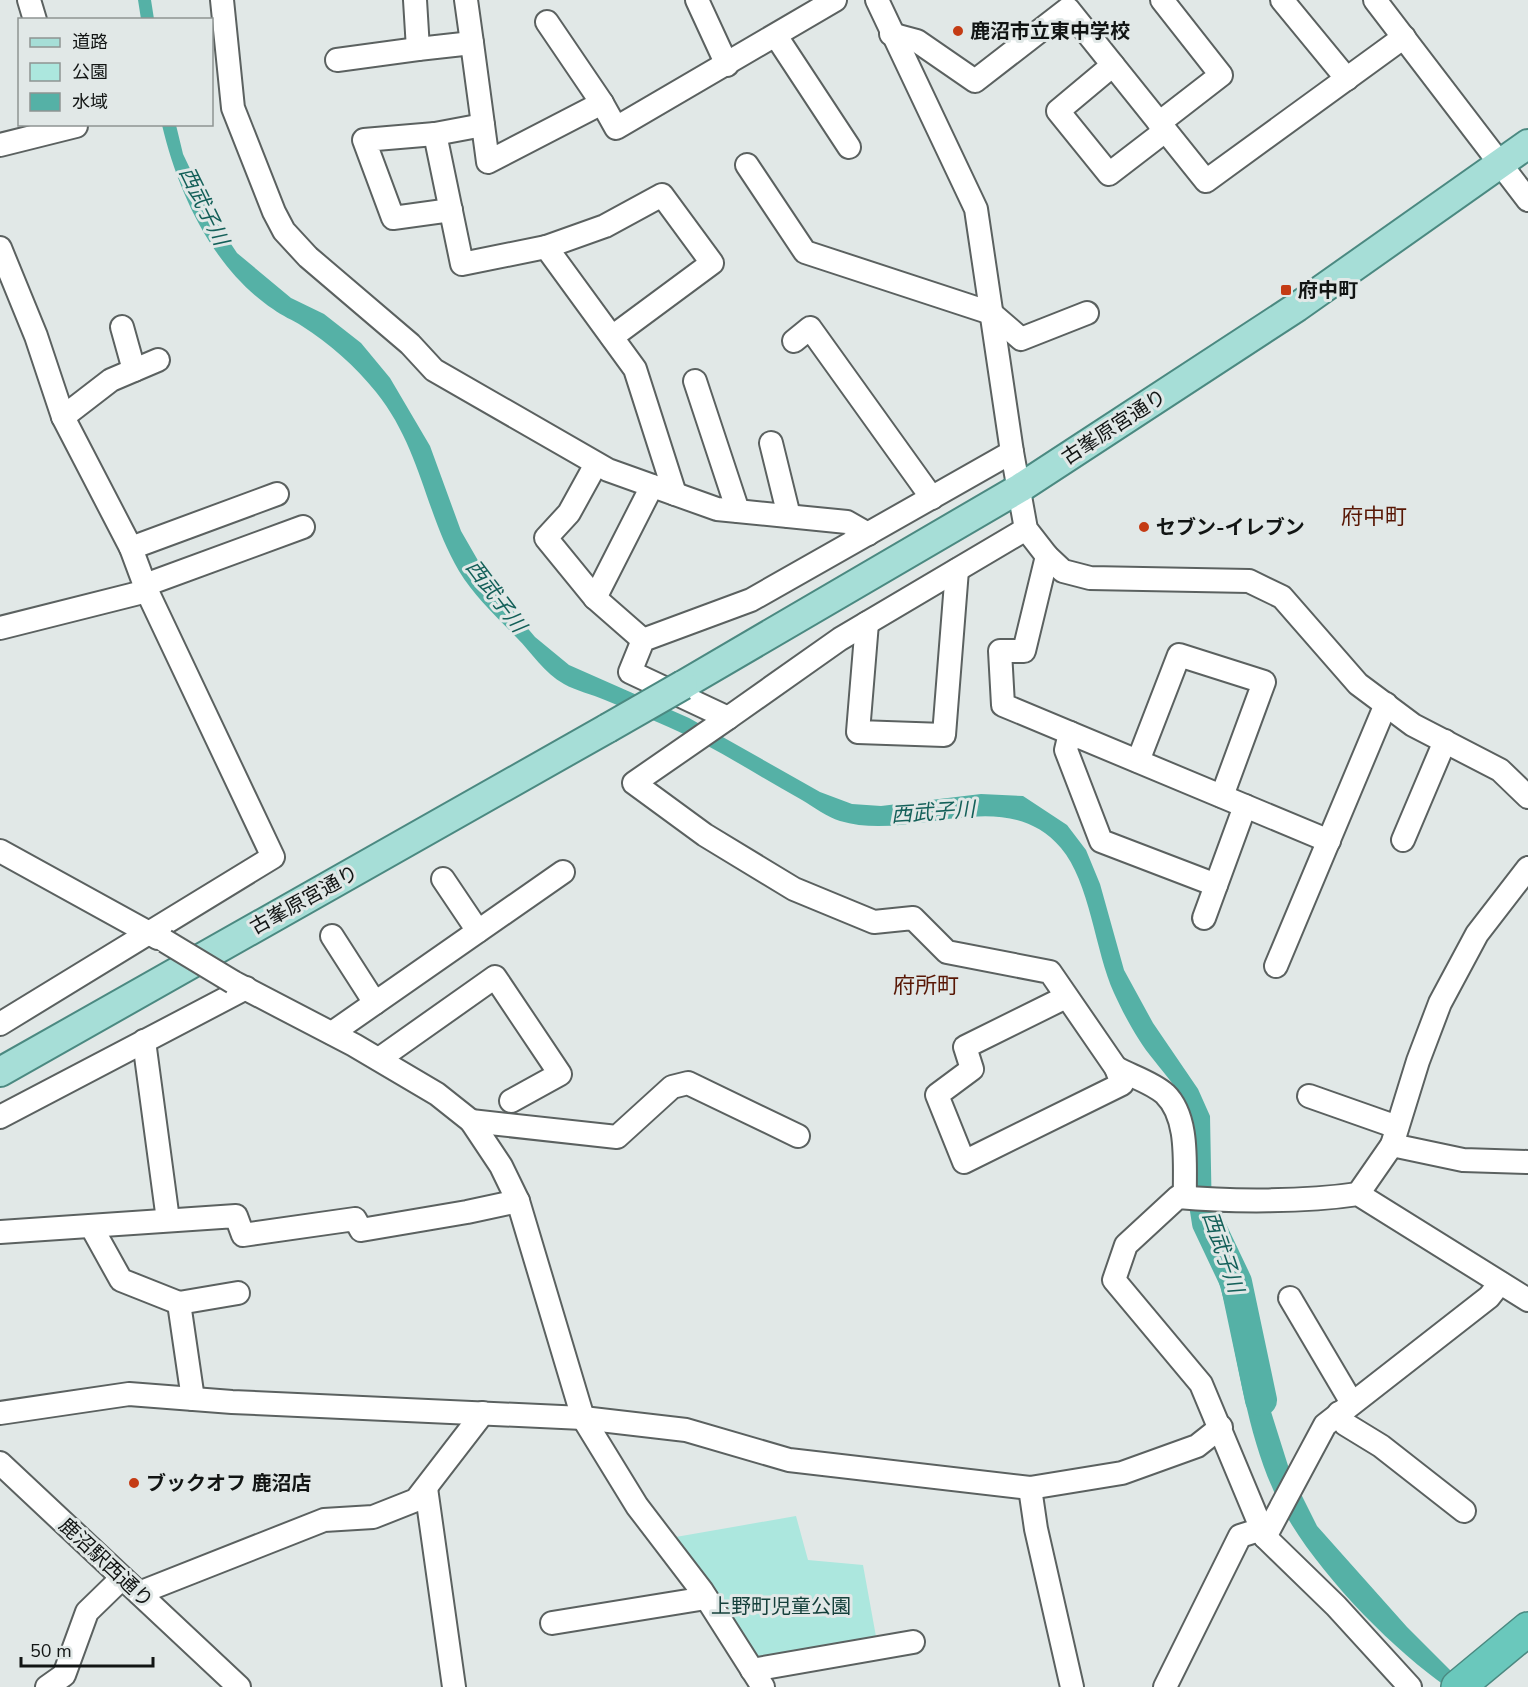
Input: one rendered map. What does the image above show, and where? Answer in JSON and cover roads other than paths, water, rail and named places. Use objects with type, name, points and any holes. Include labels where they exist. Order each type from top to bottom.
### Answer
[{"type":"highway","points":[[1465,1681],[1528,1629]]},
{"type":"main road","name":"古峯原宮通り","points":[[0,1072],[608,728],[1020,488],[1288,314],[1528,144]]},
{"type":"street","points":[[29,0],[34,18]]},
{"type":"street","points":[[222,0],[233,108],[274,212],[284,231],[308,257],[410,344],[434,370],[596,464],[652,486],[717,509],[847,522],[868,534]]},
{"type":"street","points":[[415,0],[418,49]]},
{"type":"street","points":[[466,0],[489,162],[602,104]]},
{"type":"street","points":[[697,0],[727,65]]},
{"type":"street","points":[[547,22],[616,128],[835,0]]},
{"type":"street","points":[[877,0],[891,34],[976,208],[1012,452],[1026,529],[1047,556],[1063,571],[1090,578],[1248,581],[1282,597],[1358,684],[1413,724],[1500,770],[1528,797]]},
{"type":"street","points":[[1113,65],[1058,111],[1109,174],[1221,75],[1162,0]]},
{"type":"street","points":[[1282,0],[1347,79]]},
{"type":"street","points":[[1385,3],[1404,37],[1528,200]]},
{"type":"street","points":[[891,34],[917,41],[975,81],[1074,4],[1113,65],[1206,182],[1404,37]]},
{"type":"street","points":[[776,36],[849,147]]},
{"type":"street","points":[[337,60],[472,43]]},
{"type":"street","points":[[451,210],[393,218],[364,141],[435,134],[483,125]]},
{"type":"street","points":[[0,145],[76,126]]},
{"type":"street","points":[[435,134],[462,264],[546,247],[605,226],[662,195],[712,263],[612,338]]},
{"type":"street","points":[[747,165],[805,252],[991,313],[1021,339],[1087,313]]},
{"type":"street","points":[[546,247],[635,369],[675,494]]},
{"type":"street","points":[[0,248],[36,336],[63,417],[131,548],[146,588],[273,857],[157,937],[0,1024]]},
{"type":"street","points":[[122,327],[134,370]]},
{"type":"street","points":[[794,341],[810,328],[932,498]]},
{"type":"street","points":[[63,417],[111,380],[158,360]]},
{"type":"street","points":[[694,381],[738,511]]},
{"type":"street","points":[[771,443],[789,516]]},
{"type":"street","points":[[728,718],[630,672],[644,640],[751,600],[1012,452]]},
{"type":"street","points":[[596,464],[569,513],[546,538],[595,598],[644,640]]},
{"type":"street","points":[[595,598],[652,486]]},
{"type":"street","points":[[131,548],[277,494]]},
{"type":"street","points":[[0,628],[146,588],[303,527]]},
{"type":"street","points":[[1026,529],[840,639],[634,783],[705,835],[794,889],[874,922],[913,918],[947,952],[1050,972],[1116,1068],[1122,1084],[964,1162],[937,1095],[972,1069],[965,1047],[1066,997]]},
{"type":"street","points":[[1047,556],[1024,651],[1000,651],[1003,705],[1329,841]]},
{"type":"street","points":[[867,623],[858,732],[944,735],[957,570]]},
{"type":"street","points":[[1138,761],[1179,654],[1264,682],[1222,796]]},
{"type":"street","points":[[1276,966],[1386,704]]},
{"type":"street","points":[[1070,733],[1066,750],[1101,841],[1216,885]]},
{"type":"street","points":[[1403,840],[1445,741]]},
{"type":"street","points":[[1204,918],[1245,806]]},
{"type":"street","points":[[0,851],[240,985],[379,1059],[437,1094],[471,1121],[501,1166],[518,1201],[583,1418],[637,1506],[706,1598],[758,1679],[913,1642]]},
{"type":"street","points":[[1359,1194],[1394,1136],[1418,1061],[1440,1003],[1478,934],[1528,868]]},
{"type":"street","points":[[332,1033],[563,872]]},
{"type":"street","points":[[442,879],[478,932]]},
{"type":"street","points":[[332,936],[375,1002]]},
{"type":"street","points":[[379,1059],[495,976],[560,1074],[511,1101]]},
{"type":"street","points":[[0,1116],[144,1041],[240,985]]},
{"type":"street","points":[[144,1041],[168,1220]]},
{"type":"street","points":[[1116,1068],[1164,1093],[1171,1101],[1182,1124],[1185,1197]]},
{"type":"street","points":[[471,1121],[618,1137],[672,1087],[688,1083],[798,1136]]},
{"type":"street","points":[[1310,1096],[1394,1136],[1463,1160],[1528,1162]]},
{"type":"street","points":[[1410,1687],[1264,1533],[1201,1384],[1114,1280],[1126,1245],[1178,1197],[1271,1199],[1359,1194],[1528,1300]]},
{"type":"street","points":[[0,1232],[236,1215],[243,1235],[355,1219],[361,1230],[518,1201]]},
{"type":"street","points":[[91,1226],[121,1280],[179,1303],[238,1293]]},
{"type":"street","points":[[1264,1533],[1325,1425],[1489,1297],[1500,1283]]},
{"type":"street","points":[[1290,1298],[1346,1408],[1345,1424],[1381,1446],[1464,1511]]},
{"type":"street","points":[[179,1303],[193,1399]]},
{"type":"street","points":[[0,1413],[129,1394],[583,1418],[686,1430],[789,1460],[1030,1488],[1122,1473],[1197,1446],[1221,1427]]},
{"type":"street","points":[[139,1593],[324,1520],[374,1516],[416,1500],[483,1413]]},
{"type":"street","name":"鹿沼駅西通り","points":[[0,1463],[239,1687]]},
{"type":"street","points":[[426,1488],[454,1687]]},
{"type":"street","points":[[1030,1488],[1036,1529],[1072,1687]]},
{"type":"street","points":[[1165,1687],[1240,1536],[1264,1533]]},
{"type":"street","points":[[47,1687],[64,1675],[87,1612],[122,1578]]},
{"type":"street","points":[[552,1623],[706,1598]]},
{"type":"water","points":[[138,0],[151,0],[154,18],[141,18]]},
{"type":"water","points":[[162,126],[176,126],[183,154],[213,217],[237,253],[291,298],[324,314],[361,343],[390,378],[430,446],[461,531],[480,564],[503,599],[535,637],[569,665],[689,718],[820,792],[852,804],[881,806],[981,794],[1023,796],[1067,825],[1086,850],[1100,884],[1124,970],[1153,1023],[1198,1089],[1210,1116],[1212,1220],[1220,1253],[1236,1282],[1242,1332],[1262,1383],[1290,1472],[1317,1526],[1407,1627],[1467,1687],[1447,1687],[1400,1650],[1376,1627],[1352,1603],[1309,1551],[1278,1500],[1252,1430],[1226,1308],[1203,1225],[1198,1202],[1194,1135],[1189,1114],[1177,1089],[1147,1052],[1118,1001],[1107,976],[1079,879],[1061,848],[1038,829],[1013,819],[986,816],[868,826],[840,821],[706,745],[569,686],[550,674],[479,598],[459,571],[438,526],[403,435],[376,392],[332,348],[302,326],[276,311],[233,273],[201,228],[188,203]]},
{"type":"waterway","name":"西武子川","points":[[1205,1204],[1208,1223],[1236,1282],[1261,1400]]},
{"type":"place","name":"鹿沼市立東中学校","points":[[958,31]]},
{"type":"place","name":"府中町","points":[[1286,290]]},
{"type":"place","name":"セブン-イレブン","points":[[1144,527]]},
{"type":"place","name":"ブックオフ 鹿沼店","points":[[134,1483]]},
{"type":"district","name":"府中町","points":[[1374,517]]},
{"type":"district","name":"府所町","points":[[926,986]]},
{"type":"park label","name":"上野町児童公園","points":[[781,1606]]}]
